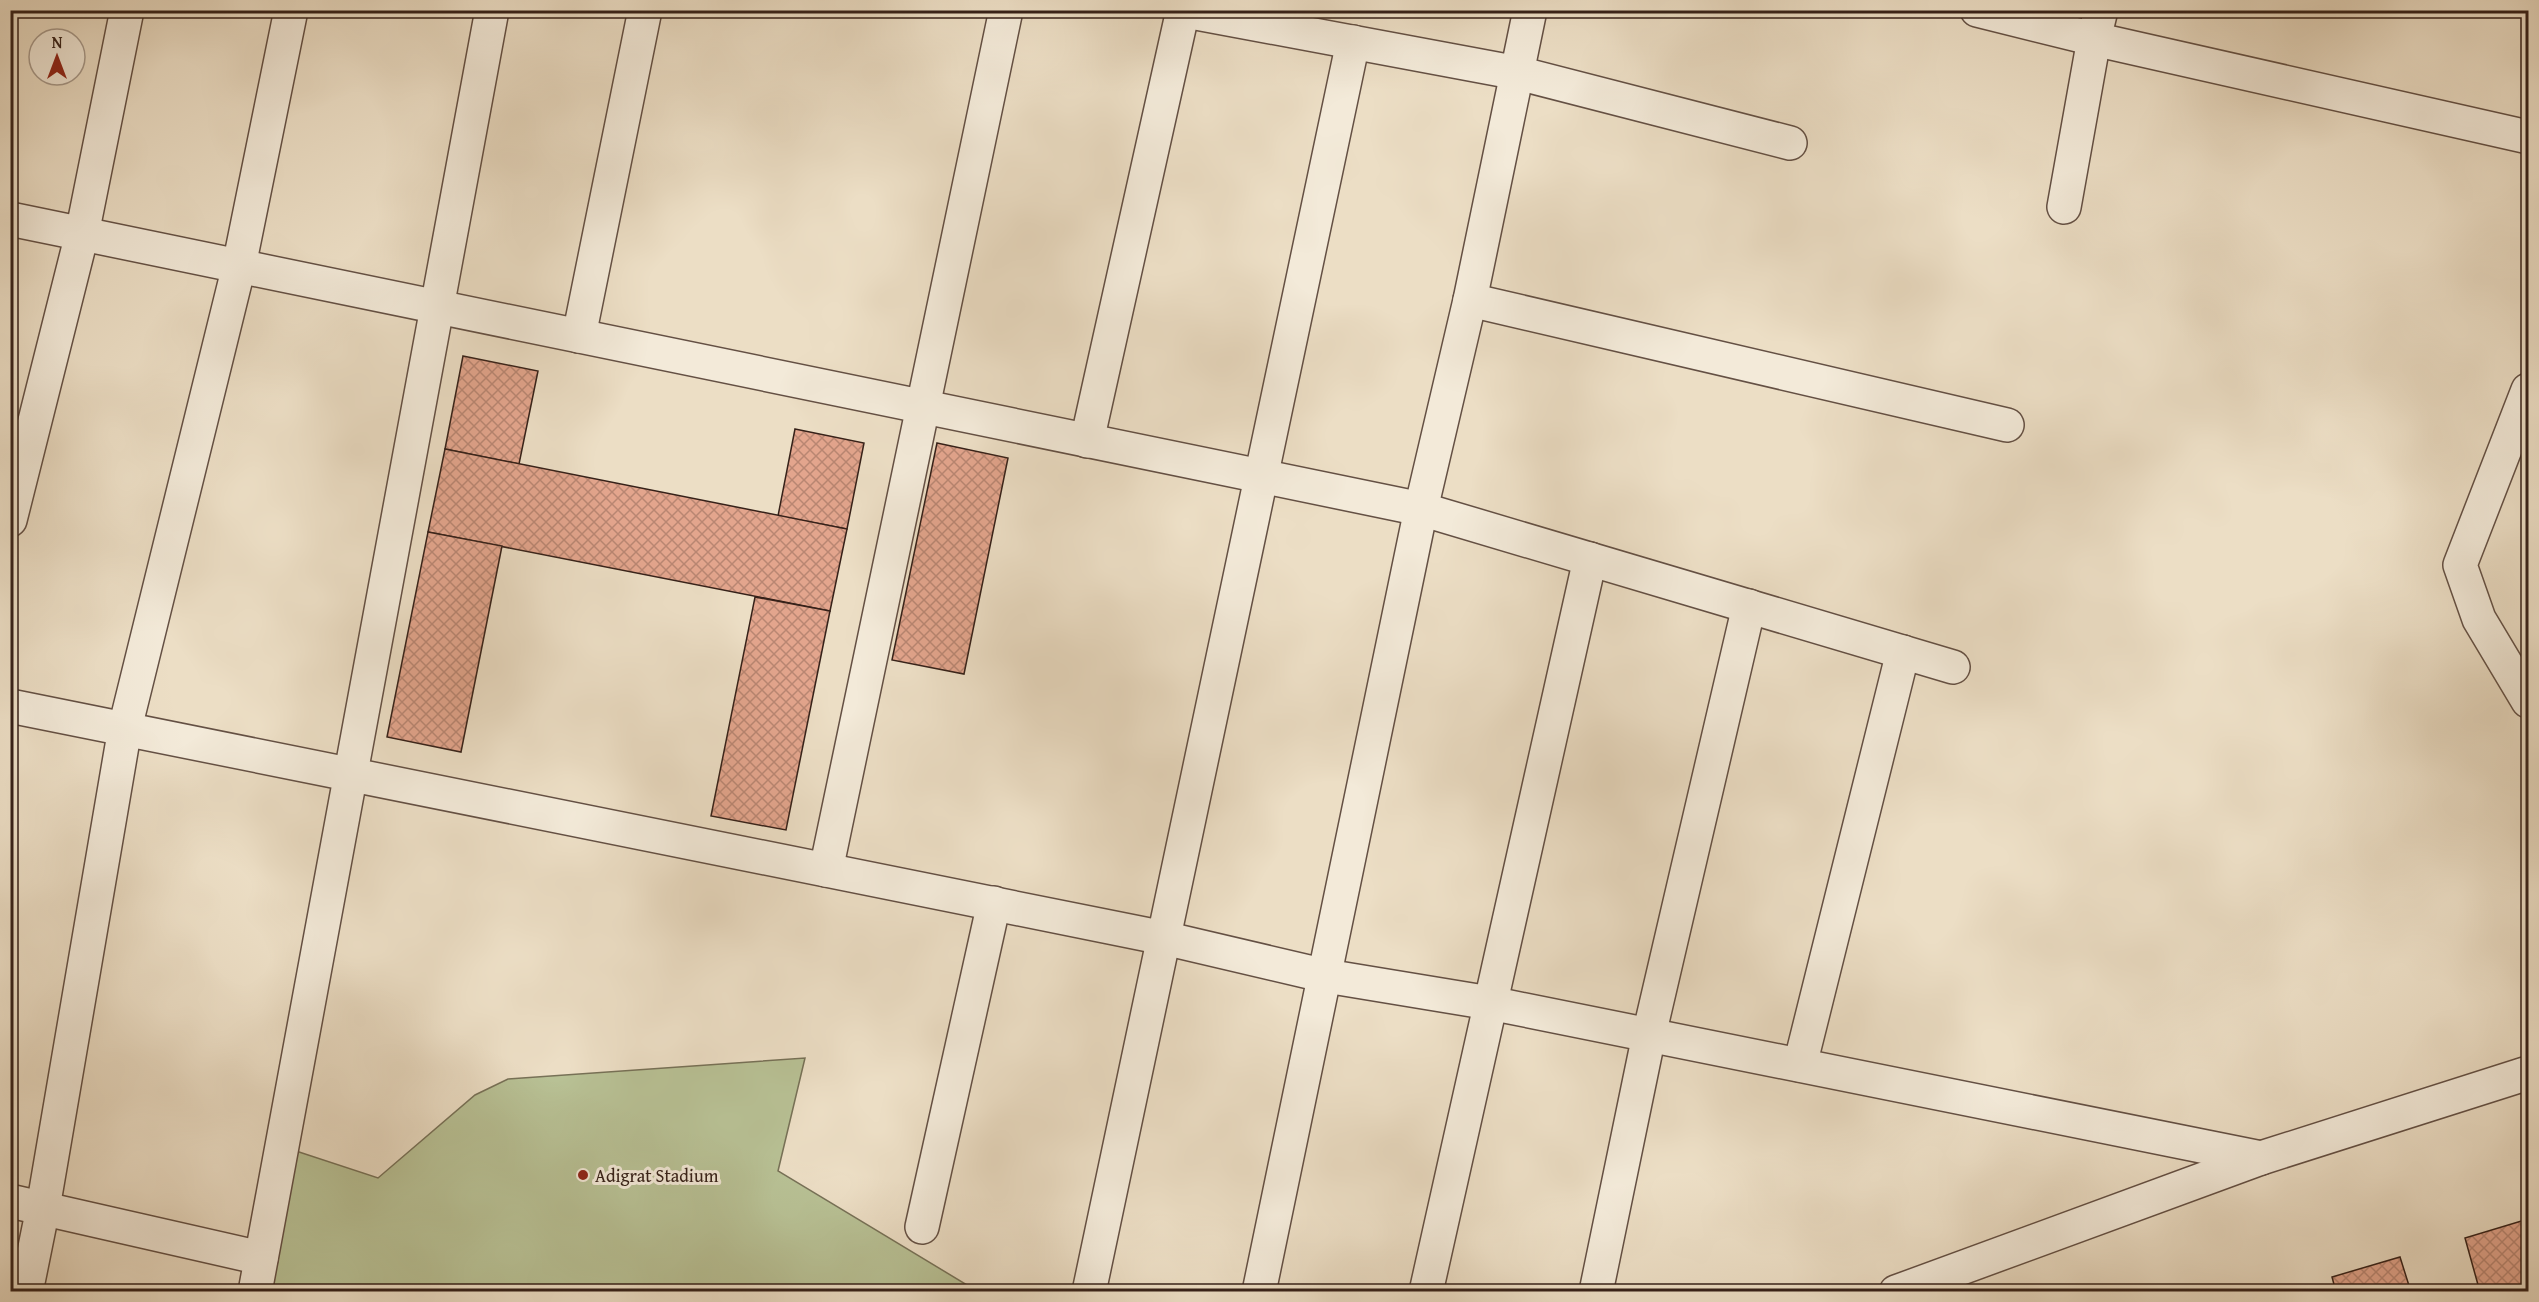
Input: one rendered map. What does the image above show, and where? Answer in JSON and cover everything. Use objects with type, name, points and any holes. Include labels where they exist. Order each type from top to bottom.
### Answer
[{"type":"street","points":[[10,520],[82,234],[127,10]]},
{"type":"street","points":[[26,1292],[43,1208],[125,728],[239,266],[291,10]]},
{"type":"street","points":[[255,1292],[492,10]]},
{"type":"street","points":[[579,336],[645,10]]},
{"type":"street","points":[[826,870],[1006,10]]},
{"type":"street","points":[[1259,1292],[1421,509],[1470,300],[1530,10]]},
{"type":"street","points":[[1977,10],[2098,25],[2529,137]]},
{"type":"street","points":[[1088,441],[1182,11],[1518,73],[1790,143]]},
{"type":"street","points":[[2064,207],[2098,25]]},
{"type":"street","points":[[1089,1292],[1353,42]]},
{"type":"street","points":[[10,219],[1421,509],[1953,667]]},
{"type":"street","points":[[1470,300],[2007,425]]},
{"type":"street","points":[[2529,390],[2460,565],[2479,619],[2529,701]]},
{"type":"street","points":[[1426,1292],[1590,559]]},
{"type":"street","points":[[1596,1292],[1649,1035],[1749,606]]},
{"type":"street","points":[[1800,1065],[1903,652]]},
{"type":"street","points":[[10,706],[994,903],[1164,938],[1326,976],[1490,1004],[2260,1158]]},
{"type":"street","points":[[922,1227],[994,903]]},
{"type":"street","points":[[1896,1292],[2260,1158],[2529,1073]]},
{"type":"street","points":[[10,1201],[261,1257]]},
{"type":"green space","name":"Adigrat Stadium","points":[[805,1058],[778,1171],[977,1291],[267,1292],[293,1150],[378,1178],[475,1095],[508,1079]]},
{"type":"building","points":[[463,356],[538,371],[519,464],[445,449]]},
{"type":"building","points":[[795,429],[864,443],[847,529],[778,516]]},
{"type":"building","points":[[937,443],[1008,458],[964,674],[892,660]]},
{"type":"building","points":[[445,449],[847,529],[830,611],[428,532]]},
{"type":"building","points":[[428,532],[502,546],[461,752],[387,737]]},
{"type":"building","points":[[755,597],[830,611],[786,830],[711,816]]},
{"type":"building","points":[[2528,1219],[2528,1292],[2480,1292],[2465,1238]]},
{"type":"building","points":[[2400,1257],[2411,1292],[2336,1292],[2332,1277]]},
{"type":"place","name":"Adigrat Stadium","points":[[583,1175]]}]
